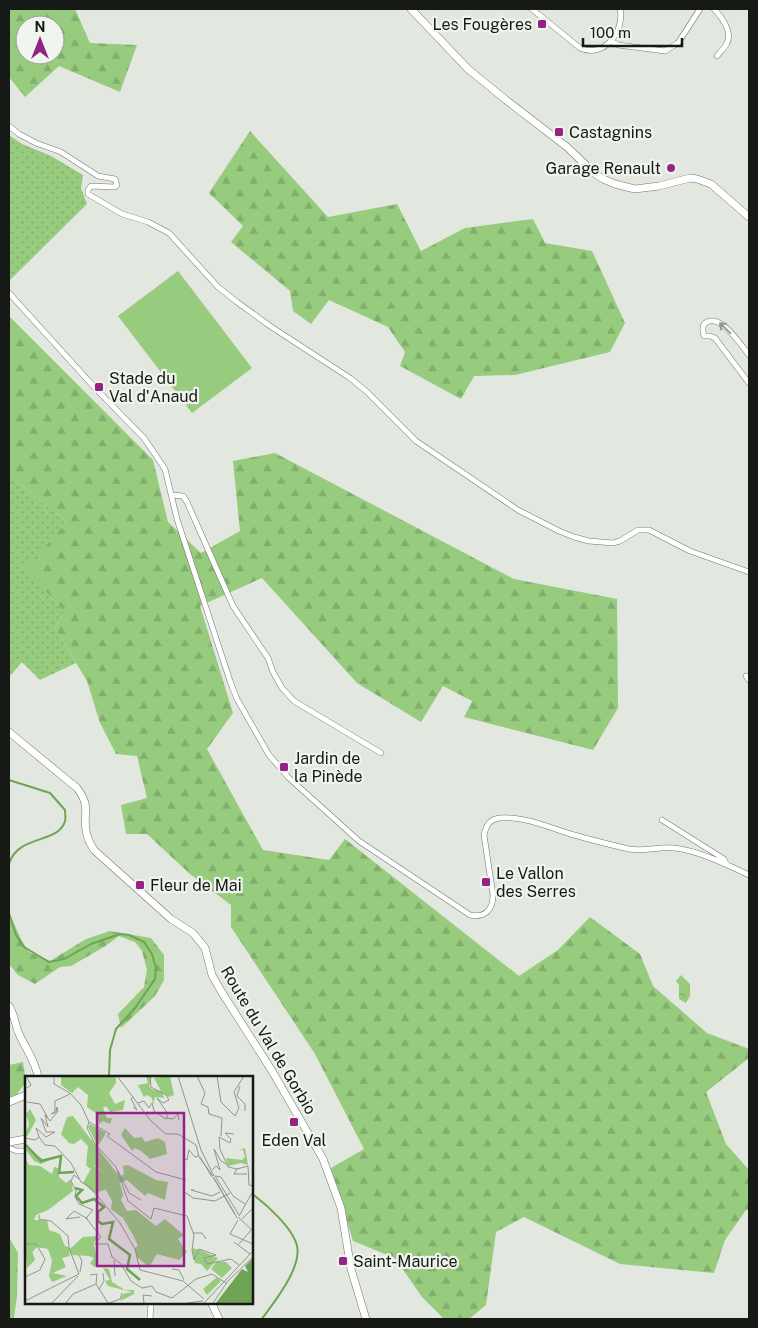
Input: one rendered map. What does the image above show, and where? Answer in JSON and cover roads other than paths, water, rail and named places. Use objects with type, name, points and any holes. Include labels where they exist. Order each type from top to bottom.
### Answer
[{"type":"street","points":[[411,9],[468,69],[499,96],[567,147],[603,179],[635,189],[659,186],[690,178],[697,179],[711,184],[749,217]]},
{"type":"street","points":[[532,9],[586,51],[600,49],[611,42],[621,22],[620,9]]},
{"type":"street","points":[[611,42],[618,45],[665,51],[678,43],[700,9]]},
{"type":"street","points":[[714,9],[722,19],[728,34],[728,42],[717,56]]},
{"type":"street","points":[[9,126],[36,143],[61,152],[98,176],[115,179],[117,185],[115,188],[91,186],[88,194],[122,214],[148,222],[169,233],[218,286],[237,302],[350,378],[366,391],[416,441],[518,510],[559,531],[589,541],[613,543],[638,530],[649,530],[690,551],[749,572]]},
{"type":"street","points":[[9,293],[95,388],[144,438],[165,469],[177,519],[237,699],[262,746],[280,769],[358,841],[470,916],[477,917],[489,910],[492,904],[484,836],[485,827],[490,822],[502,818],[532,822],[637,851],[665,848],[682,849],[726,864],[749,875]]},
{"type":"street","points":[[749,355],[723,324],[717,321],[709,321],[704,324],[702,329],[704,336],[715,338],[749,383]]},
{"type":"street","points":[[172,495],[184,496],[233,606],[268,658],[282,688],[294,702],[381,753]]},
{"type":"street","name":"Route du Val de Gorbio","points":[[9,732],[83,795],[87,811],[87,835],[94,850],[171,919],[193,933],[205,948],[212,975],[272,1071],[323,1159],[341,1208],[351,1269],[366,1319]]},
{"type":"street","points":[[662,820],[724,859],[726,864]]},
{"type":"street","points":[[9,1006],[38,1076]]},
{"type":"street","points":[[9,1102],[25,1095]]},
{"type":"street","points":[[9,1142],[25,1139]]},
{"type":"street","points":[[9,1148],[25,1151]]},
{"type":"street","points":[[150,1319],[151,1303]]},
{"type":"street","points":[[211,1303],[219,1319]]},
{"type":"waterway","points":[[9,780],[50,793],[65,810],[65,821],[61,828],[55,833],[21,848],[14,854],[9,864]]},
{"type":"waterway","points":[[9,913],[16,935],[24,947],[49,962],[64,959],[91,944],[120,934],[129,935],[144,942],[152,954],[156,968],[155,979],[135,1008],[116,1029],[110,1050],[109,1076]]},
{"type":"waterway","points":[[252,1194],[285,1224],[297,1246],[297,1255],[291,1274],[280,1294],[262,1319]]},
{"type":"place","name":"Les Fougères","points":[[542,24]]},
{"type":"place","name":"Castagnins","points":[[559,132]]},
{"type":"place","name":"Garage Renault","points":[[671,168]]},
{"type":"place","name":"Stade du Val d'Anaud","points":[[99,387]]},
{"type":"place","name":"Jardin de la Pinède","points":[[284,767]]},
{"type":"place","name":"Le Vallon des Serres","points":[[486,882]]},
{"type":"place","name":"Fleur de Mai","points":[[140,885]]},
{"type":"place","name":"Eden Val","points":[[294,1122]]},
{"type":"place","name":"Saint-Maurice","points":[[343,1261]]}]
